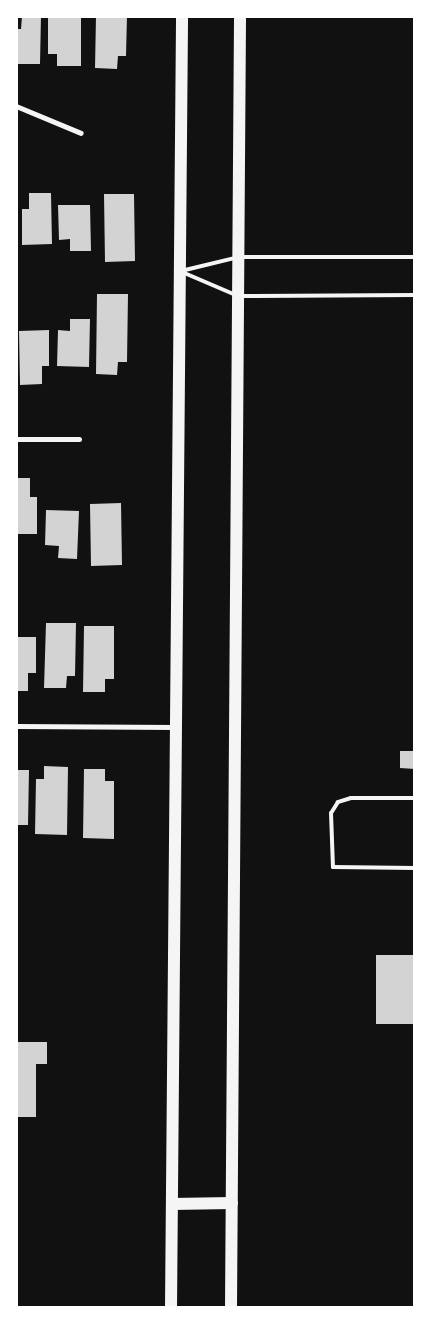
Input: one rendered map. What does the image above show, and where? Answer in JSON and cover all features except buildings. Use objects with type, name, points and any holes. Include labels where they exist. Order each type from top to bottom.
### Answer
[{"type":"main road","points":[[171,1308],[178,727],[182,16]]},
{"type":"main road","points":[[231,1308],[240,16]]},
{"type":"main road","points":[[172,1204],[232,1203]]},
{"type":"street","points":[[16,106],[82,133]]},
{"type":"street","points":[[16,439],[79,439]]},
{"type":"street","points":[[16,726],[178,727]]},
{"type":"lane","points":[[180,272],[239,257],[415,257]]},
{"type":"lane","points":[[180,272],[238,296],[415,295]]},
{"type":"lane","points":[[415,798],[351,798],[338,802],[331,813],[333,867],[415,868]]}]
